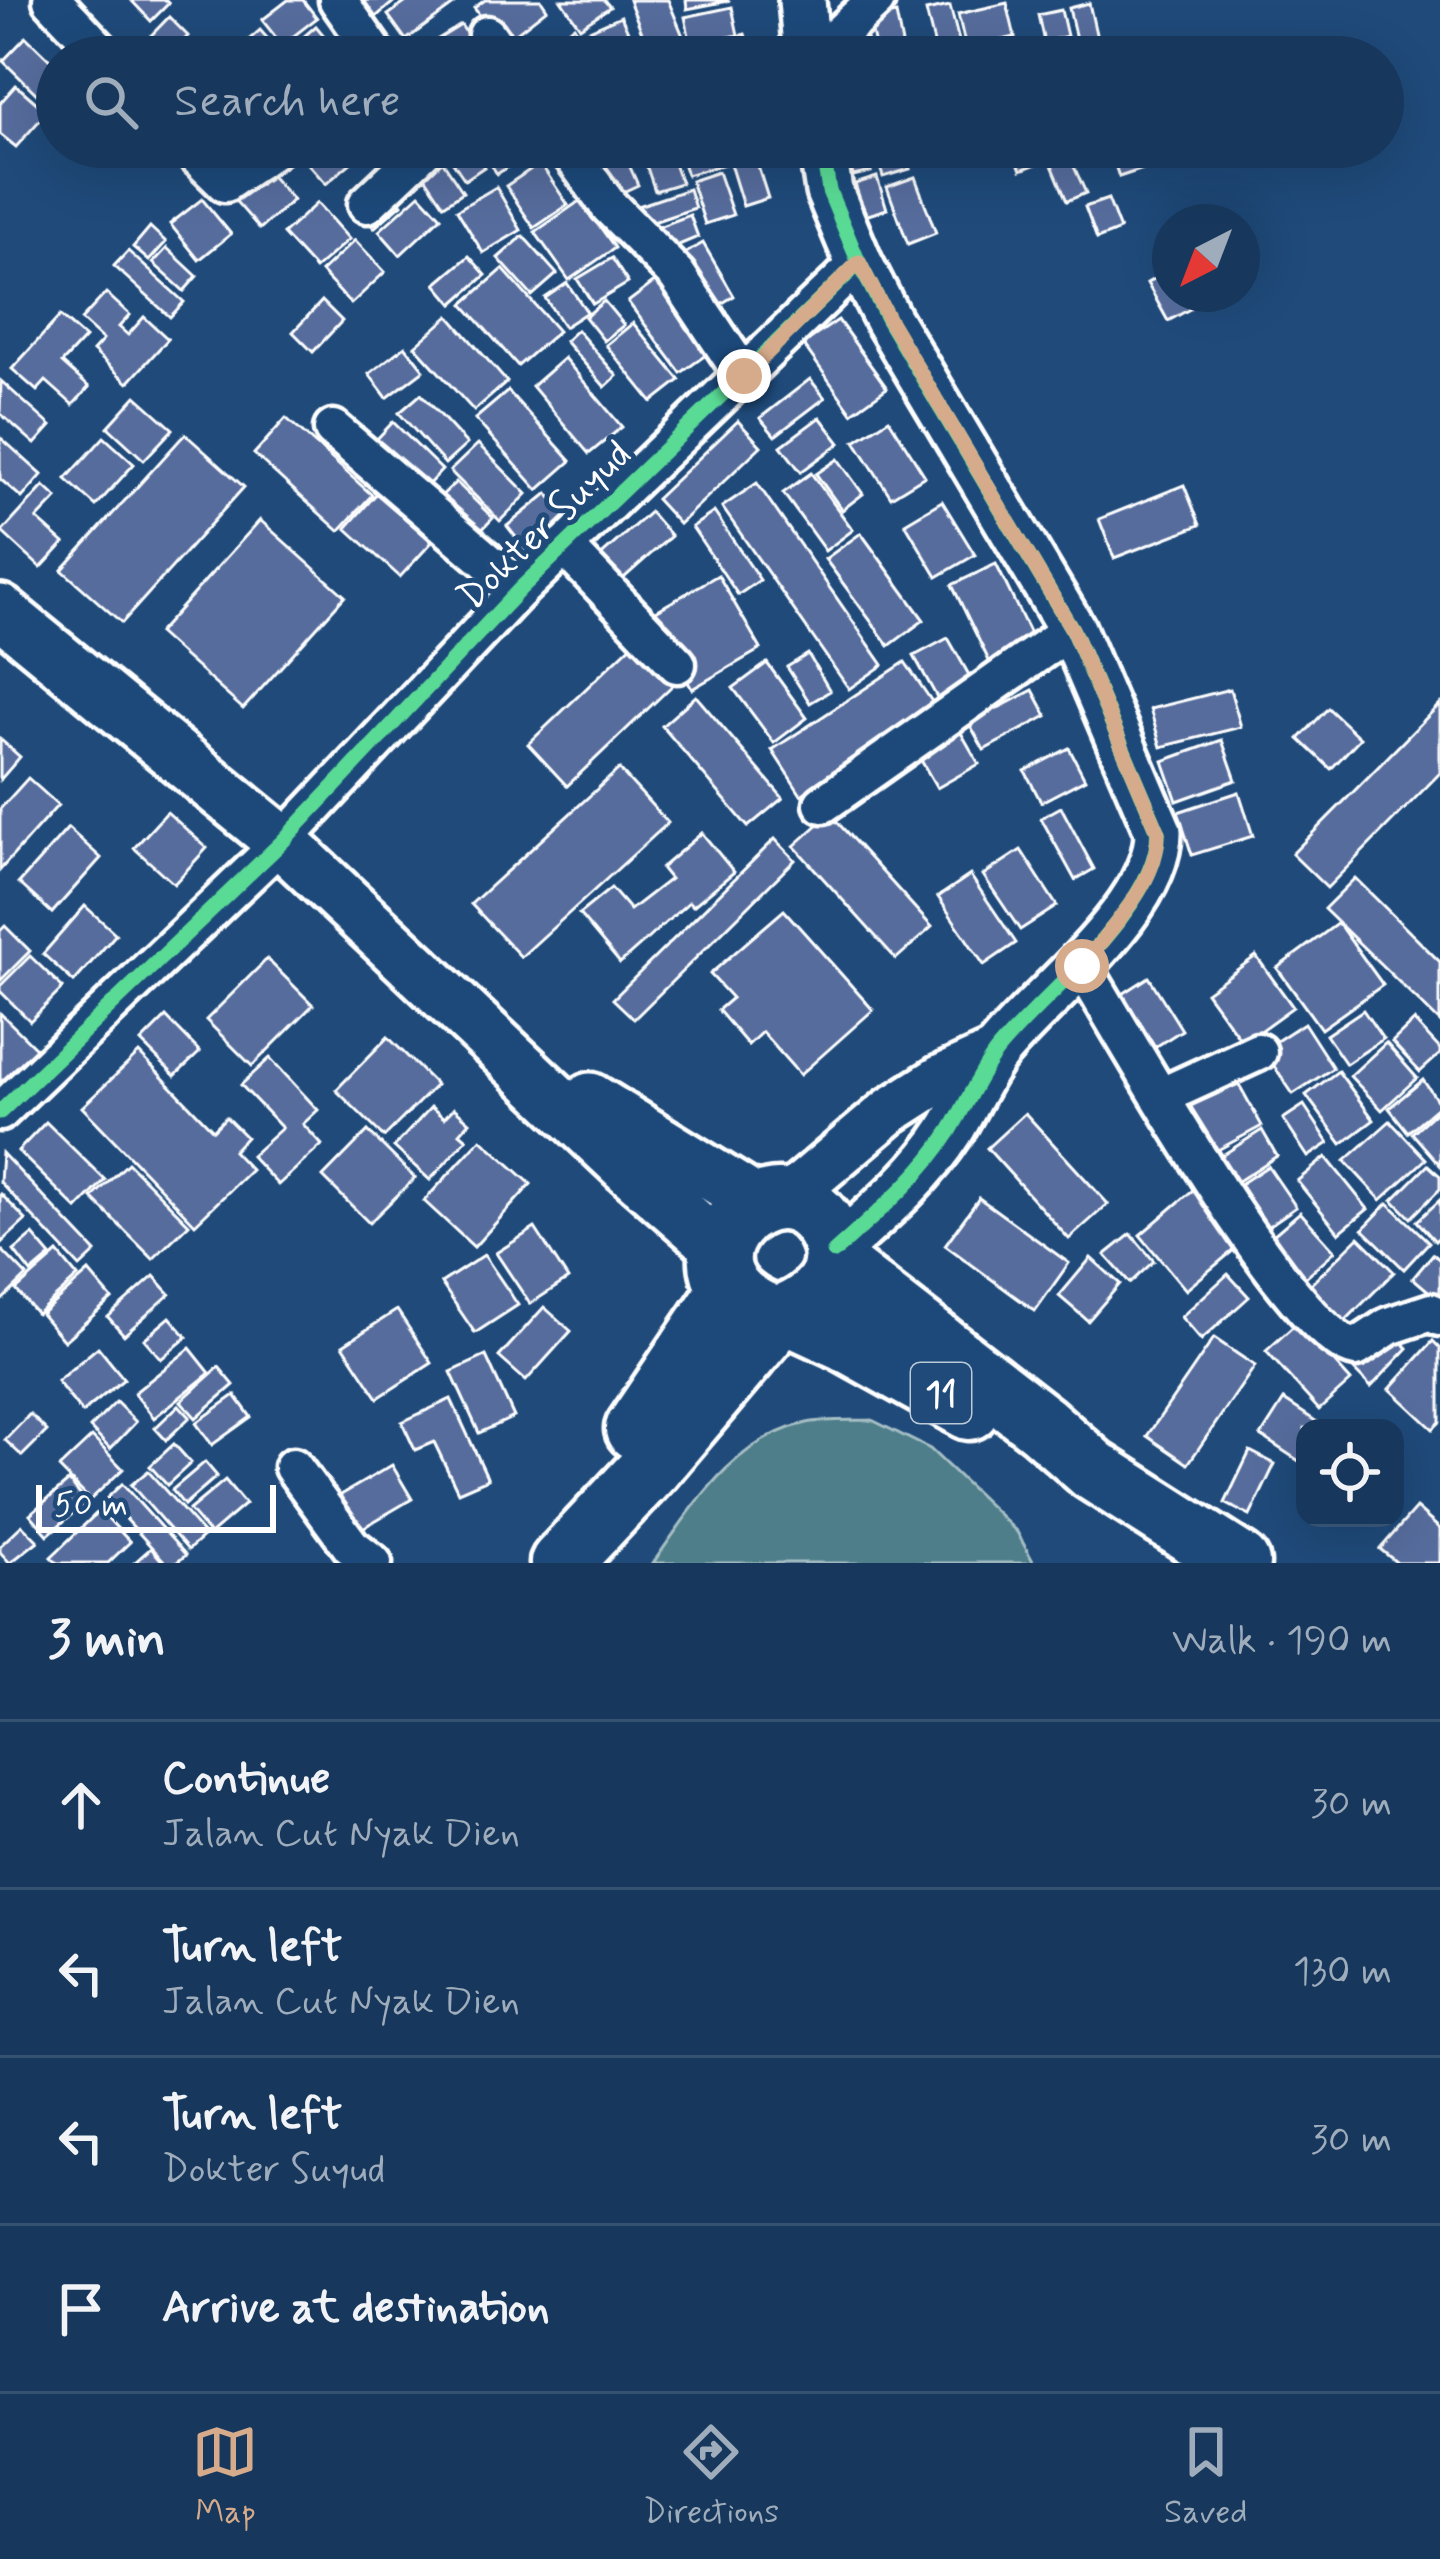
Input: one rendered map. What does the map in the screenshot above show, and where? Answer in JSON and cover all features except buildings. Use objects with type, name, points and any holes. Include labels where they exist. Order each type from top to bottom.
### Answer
[{"type":"highway","name":"11","points":[[771,1202],[803,1206],[819,1218],[834,1258],[1093,1470],[1239,1563]]},
{"type":"highway","points":[[561,1563],[650,1468],[754,1293],[733,1221],[771,1202]]},
{"type":"highway","points":[[754,1293],[815,1301],[824,1290],[834,1258]]},
{"type":"highway","name":"11","points":[[754,1293],[1032,1445],[1093,1470]]},
{"type":"highway","points":[[545,1563],[561,1530],[649,1412],[754,1293]]},
{"type":"main road","points":[[0,611],[282,842],[480,1026],[754,1293]]},
{"type":"main road","points":[[480,1026],[650,1138],[771,1202]]},
{"type":"street","points":[[52,0],[86,36]]},
{"type":"street","points":[[338,0],[363,36]]},
{"type":"street","points":[[802,0],[808,36]]},
{"type":"street","points":[[835,36],[876,0]]},
{"type":"street","points":[[210,168],[226,183],[250,168]]},
{"type":"street","points":[[367,204],[406,168]]},
{"type":"street","points":[[581,168],[609,206],[677,275],[744,376]]},
{"type":"street","points":[[825,168],[829,191],[889,320],[1072,629],[1158,831],[1158,854],[1139,890],[1082,966],[1042,1000],[994,1054],[948,1134],[834,1258]]},
{"type":"street","name":"Dokter Suyud","points":[[0,1112],[282,842],[520,589],[859,262]]},
{"type":"street","points":[[333,429],[520,589]]},
{"type":"street","points":[[564,546],[677,664]]},
{"type":"street","points":[[823,804],[1072,629]]},
{"type":"street","points":[[1082,966],[1257,1249],[1309,1317],[1342,1346],[1356,1348],[1389,1326],[1431,1312],[1440,1317]]},
{"type":"street","points":[[1162,1096],[1258,1052]]},
{"type":"street","points":[[771,1202],[890,1111],[940,1079],[994,1054]]},
{"type":"street","points":[[293,1467],[351,1546],[373,1563]]},
{"type":"green space","points":[[872,1420],[930,1449],[1017,1532],[1034,1563],[653,1563],[718,1478],[757,1444],[807,1423]]},
{"type":"cycle path","points":[[825,168],[829,191],[888,320],[1072,629],[1158,831],[1153,860],[1120,919],[997,1051],[925,1165],[834,1252]]},
{"type":"cycle path","points":[[0,1112],[282,842],[520,589],[859,263]]},
{"type":"route","points":[[744,376],[859,262],[1072,629],[1158,831],[1158,854],[1139,890],[1082,966]]}]
